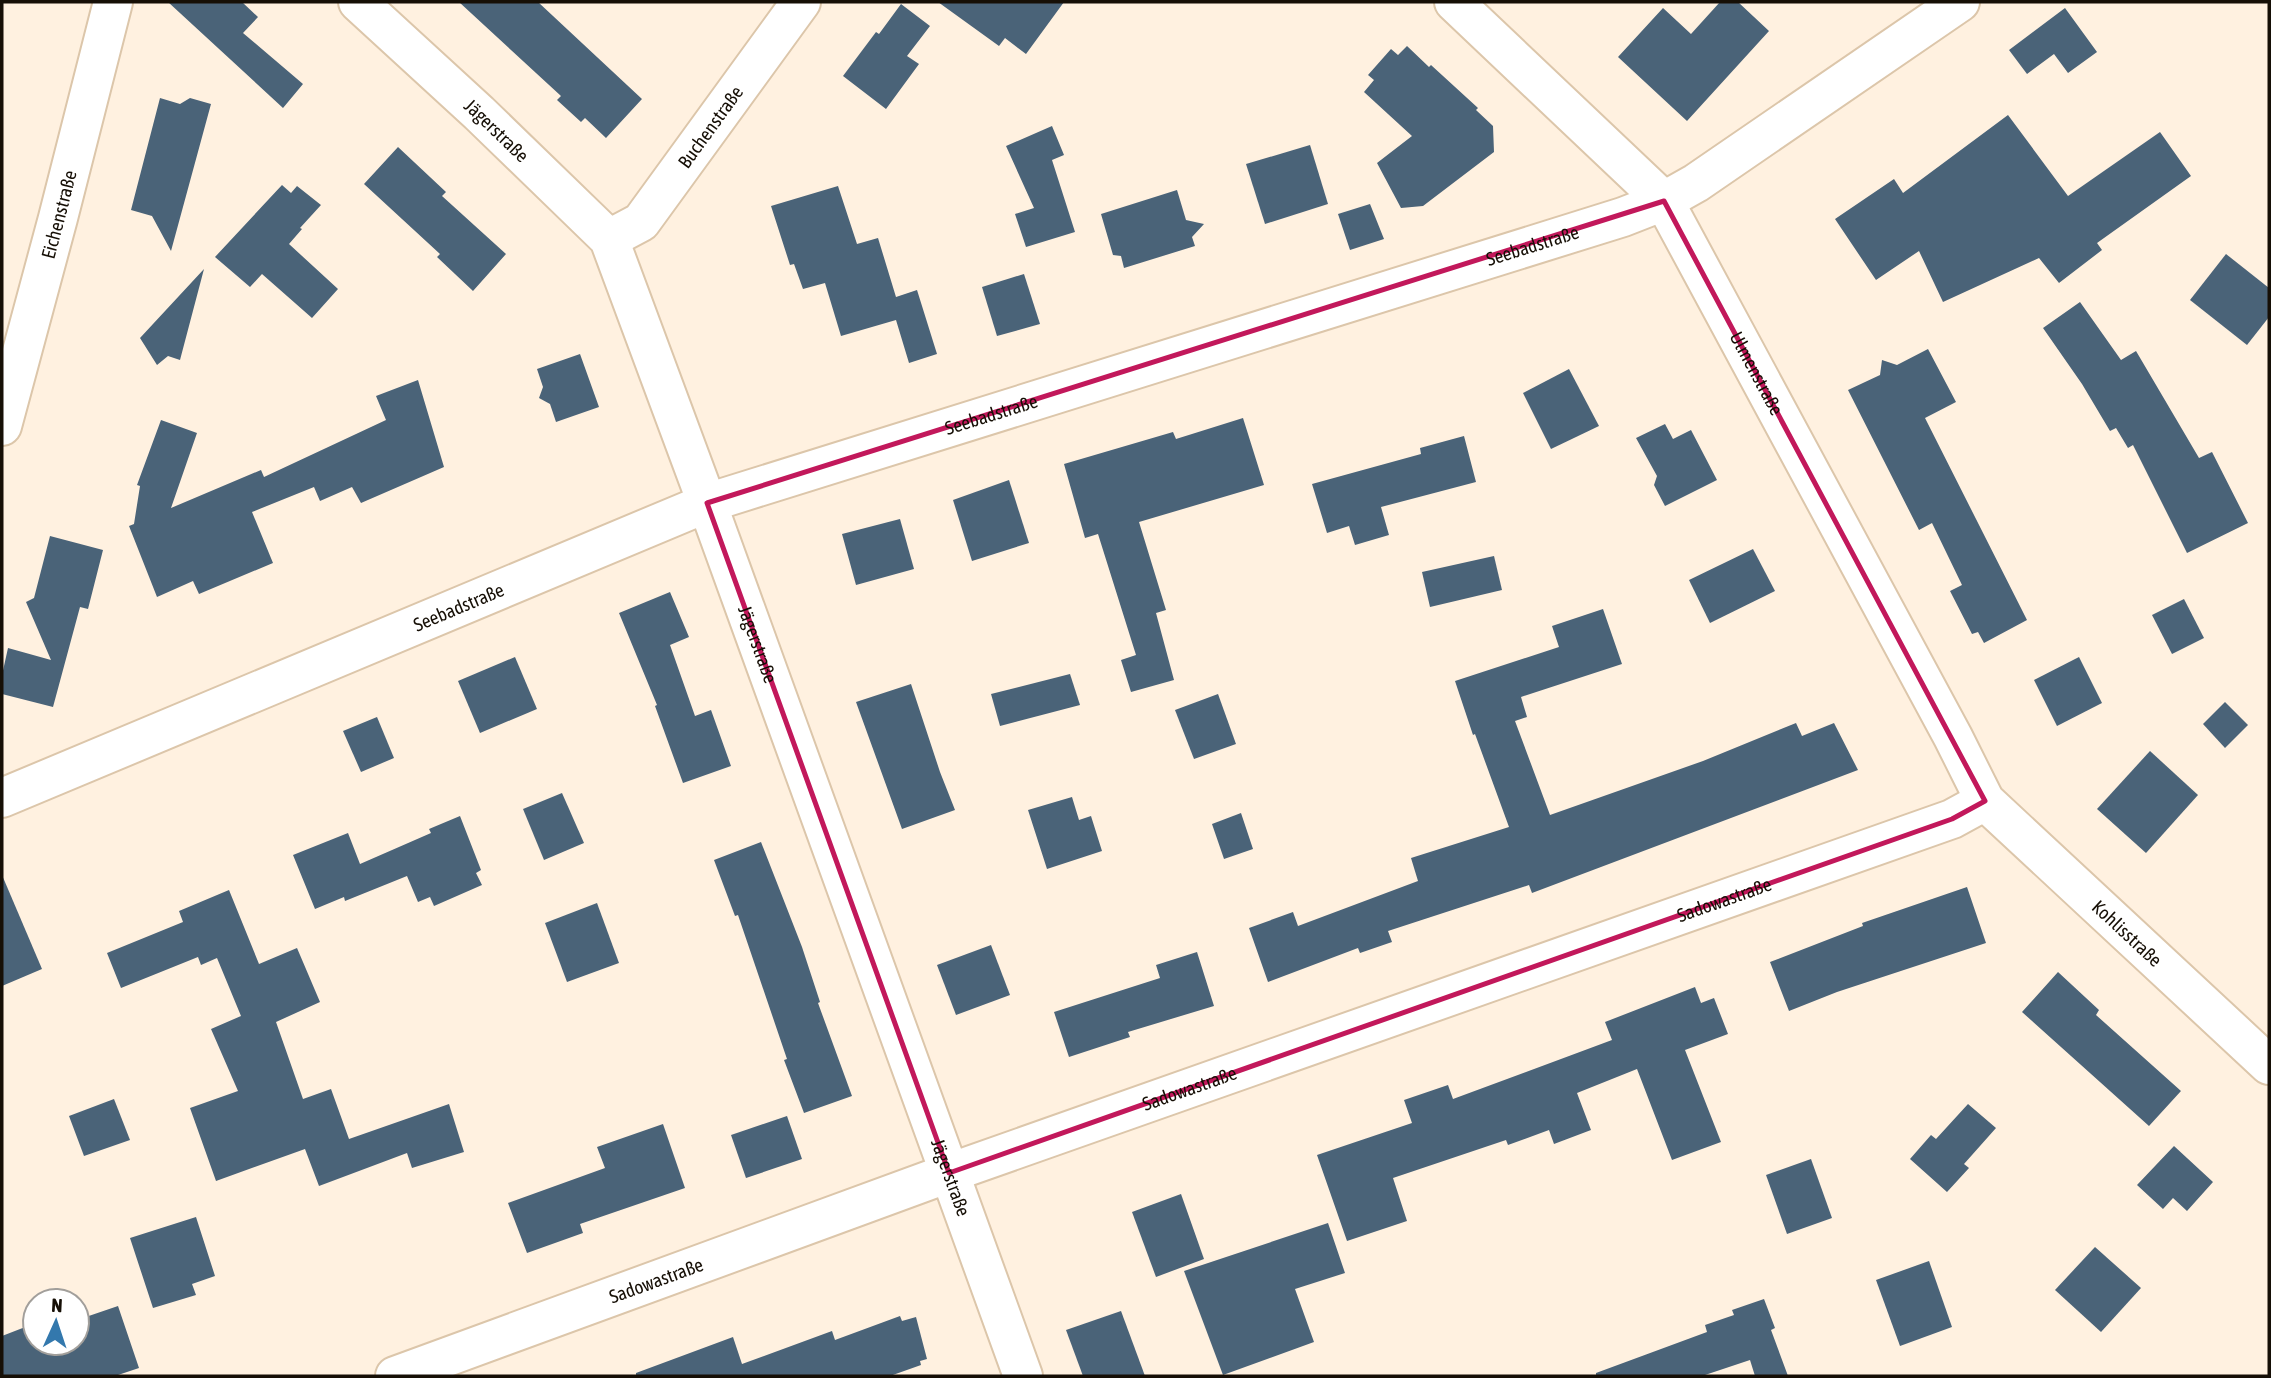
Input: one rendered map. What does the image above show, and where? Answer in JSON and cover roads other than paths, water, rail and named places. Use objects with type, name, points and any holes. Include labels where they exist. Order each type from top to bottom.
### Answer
[{"type":"street","name":"Eichenstraße","points":[[2,426],[113,2]]},
{"type":"street","name":"Jägerstraße","points":[[358,2],[480,113],[609,239],[1023,1376]]},
{"type":"street","name":"Buchenstraße","points":[[609,239],[641,222],[801,2]]},
{"type":"street","name":"Ulmenstraße","points":[[1454,2],[1664,201],[1985,801]]},
{"type":"street","name":"Seebadstraße","points":[[2,798],[707,503],[1623,217],[1664,201],[1696,183],[1960,2]]},
{"type":"street","name":"Kohlisstraße","points":[[1985,801],[2269,1065]]},
{"type":"street","name":"Sadowastraße","points":[[395,1376],[949,1172],[1952,819],[1985,801]]}]
